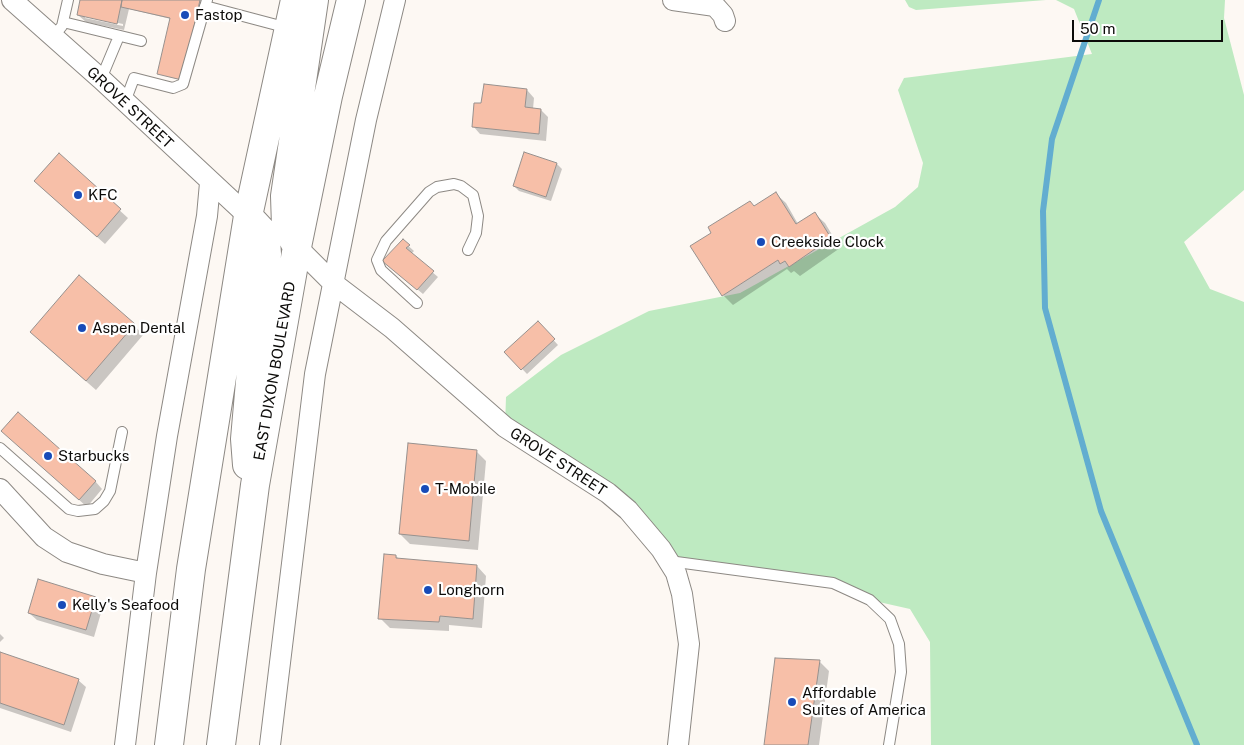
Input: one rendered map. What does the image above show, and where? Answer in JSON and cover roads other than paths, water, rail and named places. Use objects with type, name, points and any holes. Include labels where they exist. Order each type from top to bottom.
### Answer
[{"type":"highway","points":[[169,745],[191,569],[248,216],[294,0]]},
{"type":"highway","points":[[297,247],[286,226],[285,196],[314,0]]},
{"type":"highway","name":"EAST DIXON BOULEVARD","points":[[221,745],[255,485],[297,247],[328,96],[351,0]]},
{"type":"highway","points":[[248,216],[261,230],[266,241],[267,254],[266,273],[252,359],[244,454],[255,485]]},
{"type":"street","name":"GROVE STREET","points":[[12,0],[58,30],[101,79],[210,183],[248,216]]},
{"type":"street","points":[[270,745],[314,384],[366,120],[395,0]]},
{"type":"street","points":[[673,0],[715,6],[723,15],[725,21]]},
{"type":"street","points":[[125,745],[146,573],[166,436],[206,216],[210,183]]},
{"type":"street","name":"GROVE STREET","points":[[297,247],[333,283],[392,328],[505,427],[608,494],[628,510],[644,527],[676,573],[682,594],[688,644],[678,745]]},
{"type":"street","points":[[0,489],[44,537],[67,552],[103,564],[146,573]]},
{"type":"lane","points":[[68,0],[58,30],[119,36],[141,41]]},
{"type":"lane","points":[[125,102],[134,78],[173,88],[182,86],[206,3],[288,28]]},
{"type":"lane","points":[[101,79],[119,36]]},
{"type":"lane","points":[[417,303],[381,270],[377,260],[386,241],[429,192],[437,187],[454,184],[461,186],[472,195],[478,216],[476,233],[468,250]]},
{"type":"lane","points":[[0,448],[69,509],[78,511],[95,509],[104,502],[110,491],[122,432]]},
{"type":"lane","points":[[668,561],[833,584],[870,600],[890,619],[899,644],[901,672],[889,745]]},
{"type":"waterway","points":[[1099,0],[1052,139],[1043,211],[1045,308],[1101,511],[1197,745]]},
{"type":"place","name":"Fastop","points":[[185,15]]},
{"type":"place","name":"KFC","points":[[78,195]]},
{"type":"place","name":"Creekside Clock","points":[[761,242]]},
{"type":"place","name":"Aspen Dental","points":[[82,328]]},
{"type":"place","name":"Starbucks","points":[[48,456]]},
{"type":"place","name":"T-Mobile","points":[[425,489]]},
{"type":"place","name":"Longhorn","points":[[428,590]]},
{"type":"place","name":"Kelly's Seafood","points":[[62,605]]},
{"type":"place","name":"Affordable Suites of America","points":[[792,702]]}]
